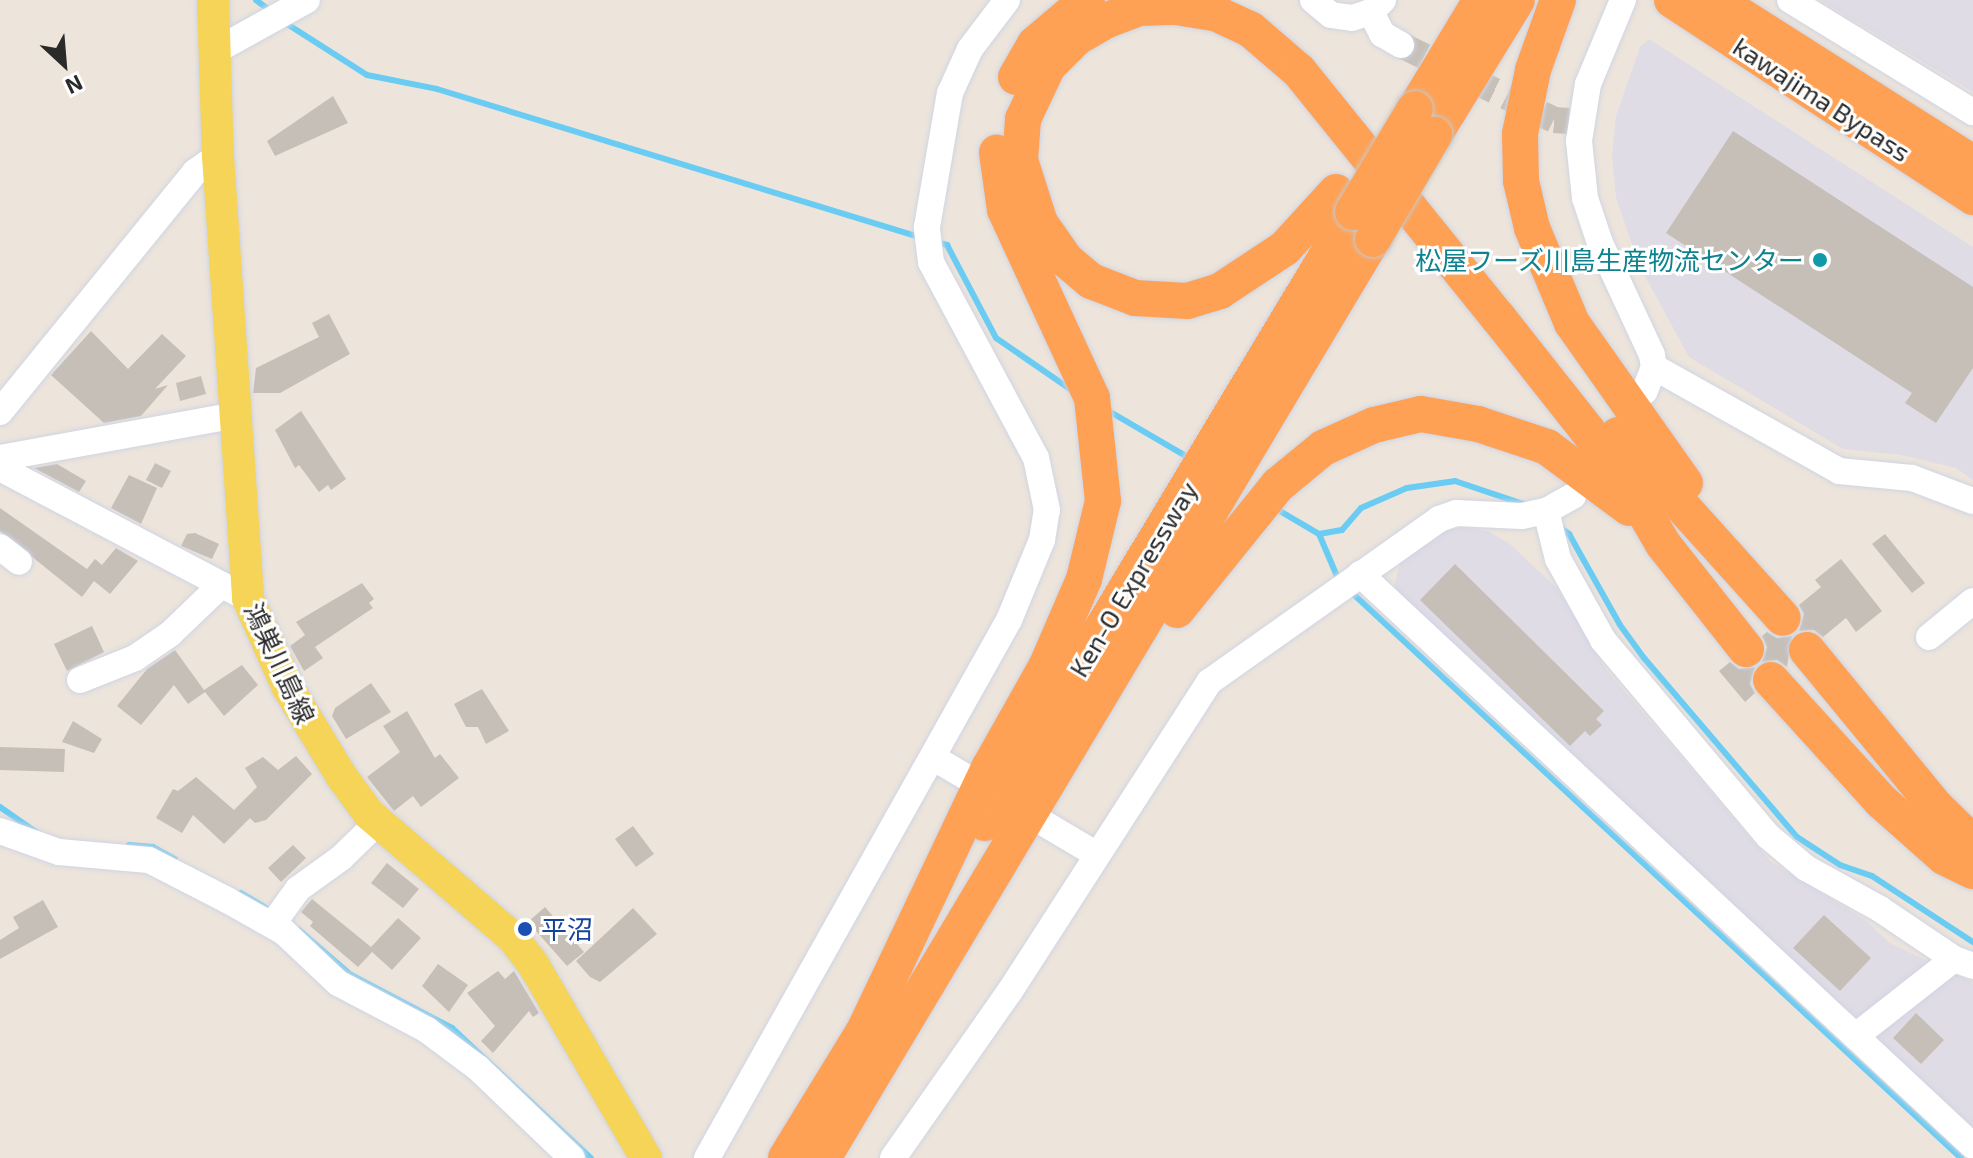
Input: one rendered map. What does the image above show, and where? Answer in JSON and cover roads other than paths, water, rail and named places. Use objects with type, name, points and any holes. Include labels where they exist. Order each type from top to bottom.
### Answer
[{"type":"highway","points":[[1004,799],[1046,667],[1084,579],[1103,501],[1094,408],[1005,210],[997,147],[1003,109],[1020,66],[1058,20],[1087,0]]},
{"type":"highway","points":[[1243,0],[1276,18],[1319,61],[1637,459],[1752,578]]},
{"type":"highway","points":[[1460,0],[1417,113],[1354,215],[1285,248],[1220,291],[1187,301],[1135,298],[1091,281],[1066,260],[1040,223],[1020,160],[1023,119],[1048,66],[1076,38],[1105,21],[1139,8],[1176,7],[1215,13],[1250,29],[1299,71],[1497,316],[1622,474],[1663,544]]},
{"type":"highway","name":"Ken-O Expressway","points":[[823,1158],[1004,799],[1122,663],[1215,473],[1354,215],[1481,0]]},
{"type":"highway","name":"Ken-O Expressway","points":[[1417,113],[1517,0]]},
{"type":"highway","points":[[1558,0],[1533,70],[1520,134],[1521,181],[1532,228],[1572,323],[1783,618]]},
{"type":"highway","name":"kawajima Bypass","points":[[1672,0],[1973,197]]},
{"type":"highway","name":"kawajima Bypass","points":[[1716,0],[1968,159]]},
{"type":"highway","points":[[1122,663],[1152,644],[1227,542],[1278,485],[1323,448],[1374,425],[1421,414],[1478,424],[1547,447],[1616,493],[1663,544],[1746,649]]},
{"type":"highway","name":"Ken-O Expressway","points":[[786,1158],[1004,799],[1215,473]]},
{"type":"highway","points":[[1807,650],[1937,808],[1973,843]]},
{"type":"highway","points":[[1771,680],[1881,801],[1944,857],[1973,871]]},
{"type":"main road","name":"鴻巣川島線","points":[[213,0],[218,156],[237,415],[234,592],[312,732],[378,822],[519,946],[551,991],[646,1158]]},
{"type":"street","points":[[215,51],[307,0]]},
{"type":"street","points":[[707,1158],[934,758],[1028,580],[1047,510],[1036,458],[931,262],[927,227],[950,93],[970,49],[1007,0]]},
{"type":"street","points":[[1313,0],[1331,15],[1352,18],[1377,6],[1382,34],[1401,45]]},
{"type":"street","points":[[1623,0],[1588,84],[1576,122],[1585,198],[1600,243],[1645,333],[1649,379],[1839,471],[1912,478],[1973,501]]},
{"type":"street","points":[[1790,0],[1973,112]]},
{"type":"street","points":[[0,412],[195,172],[218,156]]},
{"type":"street","points":[[0,458],[237,415]]},
{"type":"street","points":[[0,468],[234,592],[135,658],[80,680]]},
{"type":"street","points":[[893,1158],[1010,991],[1209,682],[1439,519],[1456,513],[1538,513],[1573,496]]},
{"type":"street","points":[[1538,513],[1558,559],[1603,640],[1768,836],[1806,868],[1859,896],[1963,963],[1857,1035]]},
{"type":"street","points":[[1358,576],[1857,1035],[1973,1146]]},
{"type":"street","points":[[1929,637],[1973,601]]},
{"type":"street","points":[[934,758],[1096,854]]},
{"type":"street","points":[[275,919],[378,822]]},
{"type":"street","points":[[0,831],[59,852],[149,860],[275,919],[338,983],[427,1030],[478,1068],[572,1158]]},
{"type":"waterway","points":[[256,0],[272,12]]},
{"type":"waterway","points":[[284,22],[367,75],[437,89],[919,237]]},
{"type":"waterway","points":[[934,241],[947,245],[996,338],[1073,391]]},
{"type":"waterway","points":[[1107,410],[1191,459]]},
{"type":"waterway","points":[[1319,534],[1342,530],[1361,508],[1407,488],[1455,481],[1529,506]]},
{"type":"waterway","points":[[1273,507],[1319,534],[1339,581]]},
{"type":"waterway","points":[[1558,526],[1569,534],[1620,625],[1644,658],[1797,837],[1840,865],[1872,876],[1973,942]]},
{"type":"waterway","points":[[1350,591],[1961,1158]]},
{"type":"waterway","points":[[0,807],[36,832]]},
{"type":"waterway","points":[[129,845],[153,847],[175,859]]},
{"type":"waterway","points":[[241,893],[273,912]]},
{"type":"waterway","points":[[299,930],[351,975],[452,1028],[591,1158]]},
{"type":"tunnel","points":[[1401,45],[1554,120],[1569,121]]},
{"type":"place","name":"松屋フーズ川島生産物流センター","points":[[1820,260]]},
{"type":"place","name":"平沼","points":[[525,929]]}]
